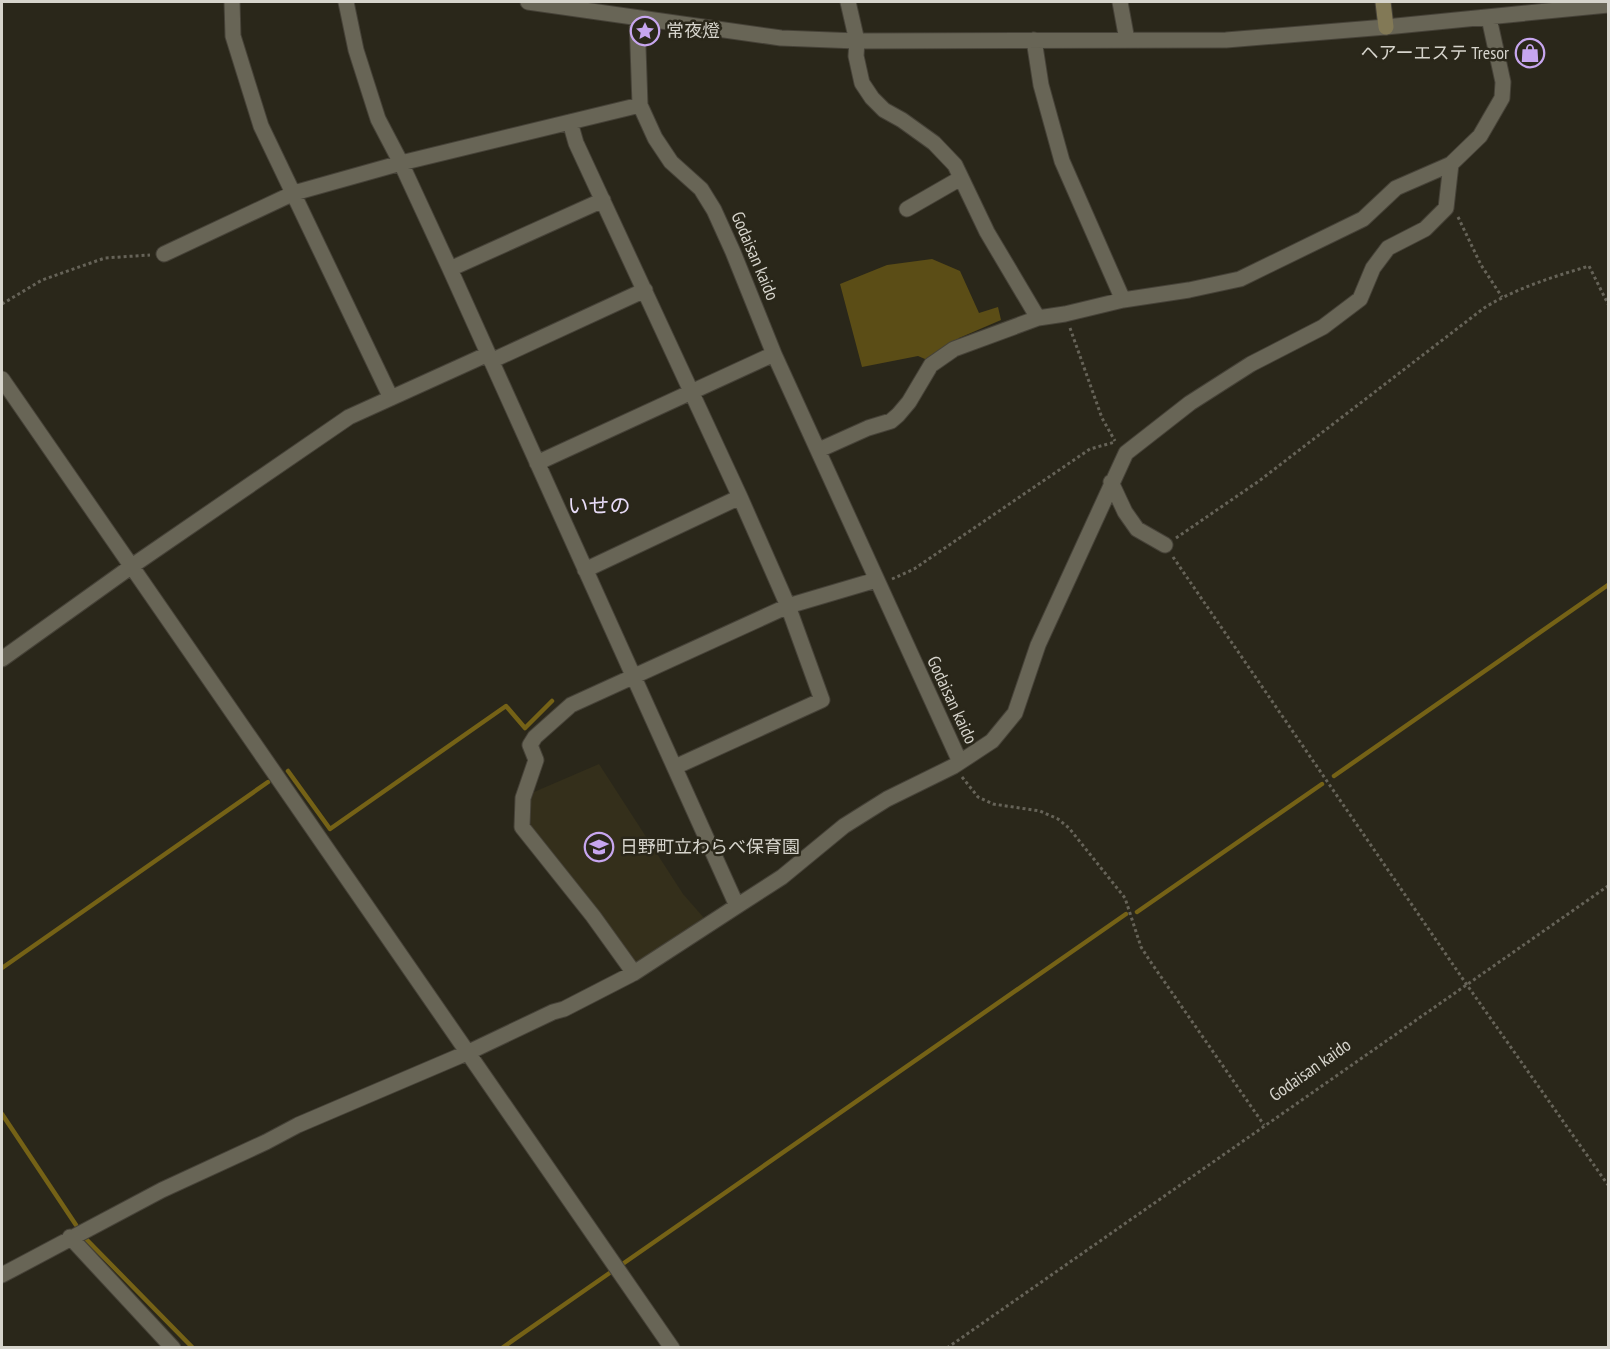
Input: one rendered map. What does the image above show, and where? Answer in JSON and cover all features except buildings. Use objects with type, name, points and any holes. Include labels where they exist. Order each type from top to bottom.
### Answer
[{"type":"street","points":[[232,2],[233,36],[261,126],[391,398]]},
{"type":"street","points":[[346,2],[356,50],[378,119],[450,269],[738,906]]},
{"type":"street","points":[[528,2],[781,38],[857,40],[1226,40],[1489,18],[1608,5]]},
{"type":"street","points":[[848,2],[857,40],[856,56],[861,83],[884,110],[934,143],[955,165],[987,232],[1038,318]]},
{"type":"street","points":[[1120,2],[1127,40]]},
{"type":"street","points":[[1383,2],[1386,27]]},
{"type":"street","name":"Godaisan kaido","points":[[637,18],[640,105],[655,138],[671,162],[701,189],[714,210],[774,354],[819,450],[957,764]]},
{"type":"street","points":[[819,450],[898,415],[932,365],[954,350],[1038,318],[1065,315],[1123,300],[1189,290],[1240,279],[1363,219],[1396,188],[1451,164],[1480,136],[1502,98],[1503,82],[1489,18]]},
{"type":"street","points":[[1034,40],[1041,85],[1062,161],[1092,234],[1123,300]]},
{"type":"street","points":[[164,254],[294,193],[401,163],[640,105]]},
{"type":"street","points":[[570,122],[576,143],[788,606],[822,700],[675,767]]},
{"type":"street","points":[[2,1275],[162,1190],[298,1125],[469,1052],[553,1012],[564,1009],[634,973],[782,877],[844,826],[887,798],[957,764],[993,741],[1015,713],[1038,645],[1111,482],[1120,447],[1251,364],[1323,327],[1360,299],[1373,268],[1388,248],[1425,229],[1446,208],[1451,164]]},
{"type":"street","points":[[906,209],[961,178]]},
{"type":"street","points":[[450,269],[603,200]]},
{"type":"street","points":[[2,660],[132,566],[350,417],[645,290]]},
{"type":"street","points":[[537,463],[774,354]]},
{"type":"street","points":[[2,379],[672,1347]]},
{"type":"street","points":[[1111,482],[1125,512],[1137,529],[1165,545]]},
{"type":"street","points":[[585,570],[740,497]]},
{"type":"street","points":[[634,973],[593,916],[522,827],[523,798],[536,760],[530,745],[535,737],[571,705],[788,606],[876,580]]},
{"type":"street","points":[[70,1237],[173,1347]]},
{"type":"path","points":[[1447,199],[1481,265],[1502,297]]},
{"type":"path","points":[[2,304],[42,280],[105,258],[164,254]]},
{"type":"path","points":[[1608,304],[1589,266],[1546,279],[1502,297],[1484,308],[1259,480],[1165,545],[1467,985],[1608,1185]]},
{"type":"path","points":[[876,580],[888,581],[914,569],[1090,449],[1120,447],[1102,418],[1065,315]]},
{"type":"path","name":"Godaisan kaido","points":[[957,764],[978,797],[993,804],[1040,811],[1058,819],[1069,828],[1125,898],[1141,947],[1264,1125],[1608,886]]},
{"type":"path","points":[[946,1347],[1264,1125]]},
{"type":"shaded area","points":[[932,259],[960,271],[979,313],[998,307],[1001,320],[959,338],[932,362],[918,356],[862,367],[840,284],[887,265]]},
{"type":"shaded area","name":"日野町立わらべ保育園","points":[[599,764],[683,894],[704,918],[639,965],[630,962],[531,828],[529,805],[534,792]]},
{"type":"waterway","points":[[1334,776],[1608,585]]},
{"type":"waterway","points":[[288,771],[330,829],[506,706],[525,728],[552,701]]},
{"type":"waterway","points":[[2,968],[268,782]]},
{"type":"waterway","points":[[1137,912],[1322,784]]},
{"type":"waterway","points":[[624,1263],[1126,914]]},
{"type":"waterway","points":[[2,1114],[76,1225]]},
{"type":"waterway","points":[[87,1240],[193,1348]]},
{"type":"waterway","points":[[502,1348],[611,1272]]},
{"type":"place","name":"常夜燈","points":[[645,31]]},
{"type":"place","name":"ヘアーエステ Tresor","points":[[1530,53]]},
{"type":"place","name":"日野町立わらべ保育園","points":[[599,847]]},
{"type":"district","name":"いせの","points":[[599,506]]}]
